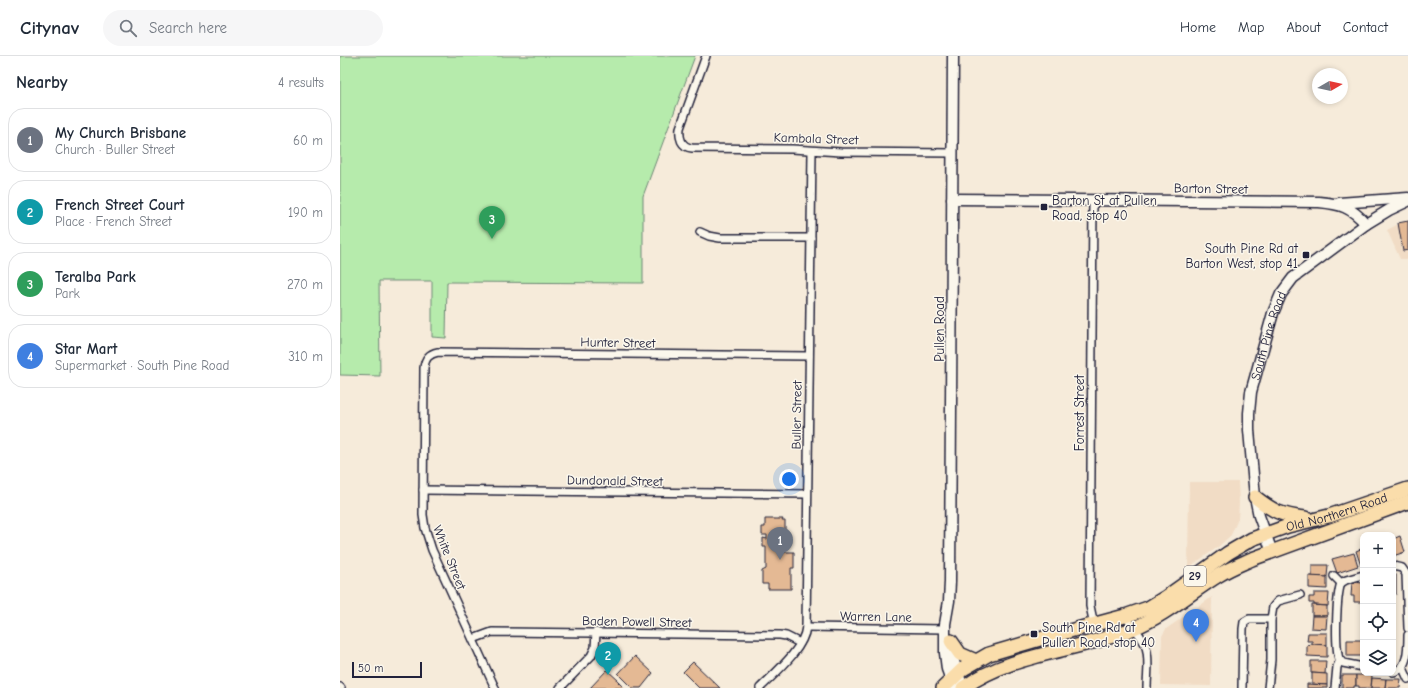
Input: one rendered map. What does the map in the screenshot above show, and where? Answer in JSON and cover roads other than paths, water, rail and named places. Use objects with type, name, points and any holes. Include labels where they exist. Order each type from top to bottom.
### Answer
[{"type":"highway","name":"Old Northern Road","points":[[1265,534],[1288,526],[1317,519],[1408,489]]},
{"type":"highway","points":[[1255,498],[1282,515],[1317,519]]},
{"type":"highway","name":"Old Northern Road","points":[[1272,552],[1408,502]]},
{"type":"highway","name":"29","points":[[951,682],[976,661],[998,651],[1125,616],[1156,603],[1228,553],[1252,539],[1265,534]]},
{"type":"highway","name":"29","points":[[963,688],[981,676],[1000,668],[1103,639],[1134,628],[1168,610],[1227,570],[1272,552]]},
{"type":"highway","points":[[951,641],[960,654],[976,661]]},
{"type":"street","name":"Kambala Street","points":[[706,56],[681,123],[681,142],[686,146],[692,148],[792,148],[812,151],[841,152],[952,153]]},
{"type":"street","name":"Pullen Road","points":[[951,682],[952,655],[949,601],[953,56]]},
{"type":"street","name":"Buller Street","points":[[760,688],[788,660],[805,634],[806,627],[812,151]]},
{"type":"street","name":"Barton Street","points":[[952,199],[1319,202],[1335,203],[1354,211],[1366,224]]},
{"type":"street","points":[[1335,203],[1408,199]]},
{"type":"street","name":"South Pine Road","points":[[1272,552],[1257,510],[1255,498],[1249,413],[1251,392],[1273,312],[1281,294],[1293,278],[1366,224],[1408,199]]},
{"type":"street","name":"Forrest Street","points":[[1093,200],[1090,606],[1094,625]]},
{"type":"street","points":[[700,232],[709,236],[720,238],[811,238]]},
{"type":"street","name":"Hunter Street","points":[[429,356],[438,352],[445,352],[809,356]]},
{"type":"street","name":"White Street","points":[[429,356],[426,359],[424,368],[423,515],[428,540],[495,688]]},
{"type":"street","name":"Dundonald Street","points":[[423,490],[807,494]]},
{"type":"street","points":[[1396,566],[1406,568],[1408,628]]},
{"type":"street","points":[[1334,576],[1341,583]]},
{"type":"street","points":[[1341,583],[1360,576]]},
{"type":"street","points":[[1335,688],[1340,660],[1338,652],[1337,614],[1341,583]]},
{"type":"street","points":[[1268,688],[1271,660],[1272,609],[1276,603],[1300,595]]},
{"type":"street","name":"Pullen Road","points":[[949,601],[944,629],[944,653],[951,682],[963,688]]},
{"type":"street","points":[[1125,616],[1142,639],[1148,654],[1147,688]]},
{"type":"street","points":[[1242,688],[1244,622],[1249,618],[1271,618]]},
{"type":"street","name":"Warren Lane","points":[[806,627],[944,629]]},
{"type":"street","name":"Baden Powell Street","points":[[473,639],[492,632],[596,632],[780,635],[786,636],[800,643]]},
{"type":"street","points":[[560,688],[591,656],[595,648],[596,632]]},
{"type":"street","points":[[1396,672],[1403,668],[1406,661],[1408,635]]},
{"type":"street","points":[[1340,660],[1344,663],[1360,666]]},
{"type":"street","points":[[1403,668],[1408,679]]},
{"type":"place","name":"Barton St at Pullen Road, stop 40","points":[[1044,207]]},
{"type":"place","name":"Teralba Park","points":[[492,239]]},
{"type":"place","name":"South Pine Rd at Barton West, stop 41","points":[[1306,255]]},
{"type":"place","name":"My Church Brisbane","points":[[780,560]]},
{"type":"place","name":"South Pine Rd at Pullen Road, stop 40","points":[[1034,634]]},
{"type":"place","name":"Star Mart","points":[[1196,642]]},
{"type":"place","name":"French Street Court","points":[[608,675]]}]
